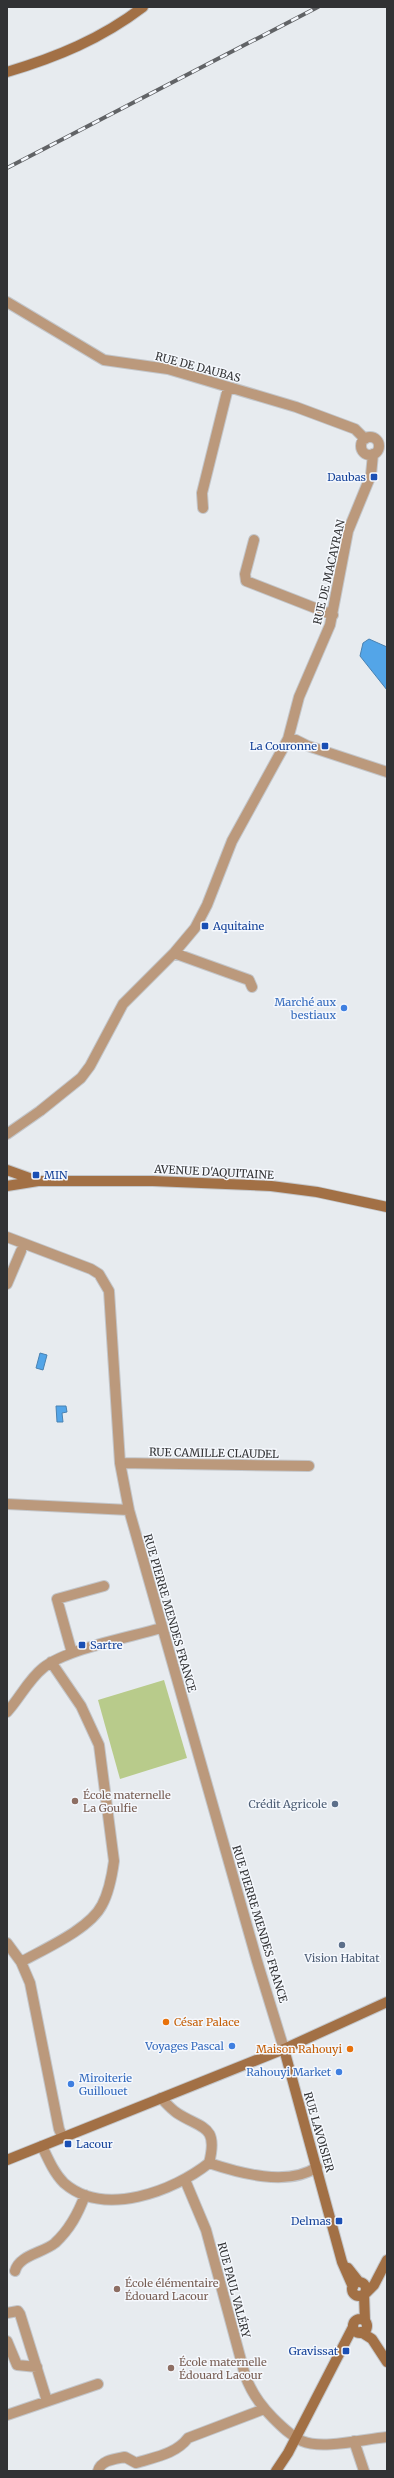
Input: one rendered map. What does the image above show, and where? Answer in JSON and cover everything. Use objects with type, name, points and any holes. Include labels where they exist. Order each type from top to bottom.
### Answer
[{"type":"street","points":[[7,72],[72,50],[120,25],[143,7]]},
{"type":"street","name":"RUE DE DAUBAS","points":[[7,302],[104,360],[157,367],[313,412],[355,429],[365,439]]},
{"type":"street","points":[[203,508],[202,493],[228,388]]},
{"type":"street","points":[[373,437],[383,442],[378,450],[373,454],[367,454],[362,450],[362,444],[365,439],[373,437]]},
{"type":"street","name":"RUE DE MACAYRAN","points":[[7,1134],[46,1107],[81,1078],[90,1066],[123,1004],[174,953],[189,936],[201,916],[232,841],[288,739],[299,697],[333,615],[348,531],[371,475],[373,454]]},
{"type":"street","points":[[254,540],[245,574],[246,581],[333,615]]},
{"type":"street","points":[[288,739],[296,740],[308,746],[387,772]]},
{"type":"street","points":[[174,953],[249,980],[252,987]]},
{"type":"street","name":"AVENUE D'AQUITAINE","points":[[7,1170],[38,1181]]},
{"type":"street","name":"AVENUE D'AQUITAINE","points":[[7,1186],[38,1181],[153,1181],[271,1186],[317,1192],[387,1207]]},
{"type":"street","name":"RUE PIERRE MENDES FRANCE","points":[[7,1237],[91,1269],[99,1274],[107,1284],[112,1325],[120,1463],[129,1510],[161,1628],[284,2049]]},
{"type":"street","points":[[7,1284],[21,1251]]},
{"type":"street","name":"RUE CAMILLE CLAUDEL","points":[[120,1463],[309,1466]]},
{"type":"street","points":[[7,1504],[129,1510]]},
{"type":"street","points":[[72,1652],[57,1599],[104,1586]]},
{"type":"street","points":[[7,1712],[33,1677],[52,1662],[72,1652],[161,1628]]},
{"type":"street","points":[[21,1962],[75,1931],[98,1911],[112,1879],[114,1861],[99,1745],[82,1706],[52,1662]]},
{"type":"street","points":[[7,1944],[21,1962],[30,1983],[59,2129],[63,2138]]},
{"type":"street","points":[[7,2160],[284,2049],[387,2002]]},
{"type":"street","name":"RUE LAVOISIER","points":[[284,2049],[332,2223],[348,2268],[360,2289]]},
{"type":"street","points":[[42,2146],[61,2179],[85,2195],[112,2199],[125,2199],[146,2195],[185,2180],[209,2163],[212,2141],[208,2132],[201,2124],[177,2114],[161,2098]]},
{"type":"street","points":[[209,2163],[238,2173],[260,2176],[300,2174],[309,2172],[317,2167]]},
{"type":"street","name":"RUE PAUL VALÉRY","points":[[185,2180],[206,2230],[245,2375],[255,2398],[264,2409],[295,2438]]},
{"type":"street","points":[[15,2271],[20,2262],[54,2244],[68,2230],[78,2213],[85,2195]]},
{"type":"street","points":[[276,2471],[341,2350],[360,2326],[360,2289],[372,2279],[387,2260]]},
{"type":"street","points":[[7,2314],[18,2311],[20,2314],[47,2401]]},
{"type":"street","points":[[360,2326],[376,2336],[387,2356]]},
{"type":"street","points":[[360,2326],[372,2339],[387,2362]]},
{"type":"street","points":[[7,2341],[17,2364],[37,2367]]},
{"type":"street","points":[[7,2415],[98,2384]]},
{"type":"street","points":[[98,2471],[102,2464],[116,2458],[125,2457],[134,2467],[182,2447],[188,2438],[264,2409]]},
{"type":"street","points":[[295,2438],[307,2443],[319,2444],[387,2437]]},
{"type":"street","points":[[354,2441],[364,2471]]},
{"type":"green space","points":[[164,1680],[187,1758],[120,1779],[98,1700]]},
{"type":"water","points":[[369,639],[387,647],[387,690],[360,656],[363,643]]},
{"type":"water","points":[[40,1353],[47,1355],[43,1370],[36,1368]]},
{"type":"water","points":[[56,1406],[66,1406],[67,1412],[62,1413],[63,1422],[57,1422]]},
{"type":"railway","points":[[7,168],[318,7]]},
{"type":"place","name":"Daubas","points":[[374,477]]},
{"type":"place","name":"La Couronne","points":[[325,746]]},
{"type":"place","name":"Aquitaine","points":[[205,926]]},
{"type":"place","name":"Marché aux bestiaux","points":[[344,1008]]},
{"type":"place","name":"MIN","points":[[36,1175]]},
{"type":"place","name":"Sartre","points":[[82,1645]]},
{"type":"place","name":"École maternelle La Goulfie","points":[[75,1801]]},
{"type":"place","name":"Crédit Agricole","points":[[335,1804]]},
{"type":"place","name":"Vision Habitat","points":[[342,1945]]},
{"type":"place","name":"César Palace","points":[[166,2022]]},
{"type":"place","name":"Voyages Pascal","points":[[232,2046]]},
{"type":"place","name":"Maison Rahouyi","points":[[350,2049]]},
{"type":"place","name":"Rahouyi Market","points":[[339,2072]]},
{"type":"place","name":"Miroiterie Guillouet","points":[[71,2084]]},
{"type":"place","name":"Lacour","points":[[68,2144]]},
{"type":"place","name":"Delmas","points":[[339,2221]]},
{"type":"place","name":"École élémentaire Édouard Lacour","points":[[117,2289]]},
{"type":"place","name":"Gravissat","points":[[346,2351]]},
{"type":"place","name":"École maternelle Édouard Lacour","points":[[171,2368]]}]
